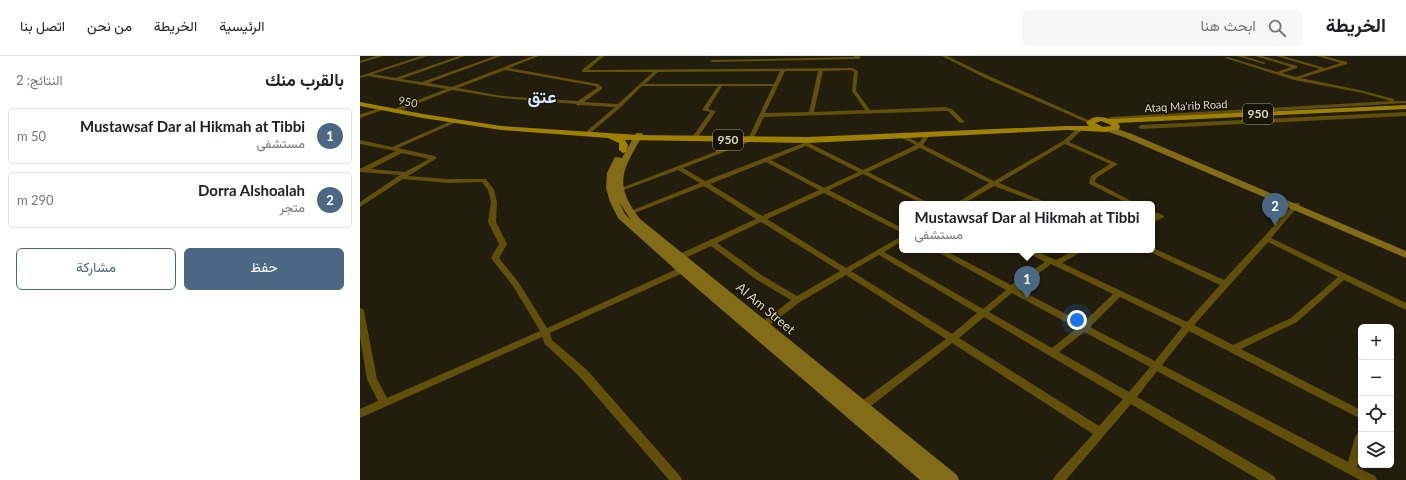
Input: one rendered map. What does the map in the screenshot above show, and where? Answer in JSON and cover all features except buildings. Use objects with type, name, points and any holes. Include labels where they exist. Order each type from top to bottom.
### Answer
[{"type":"main road","name":"950","points":[[360,100],[456,121],[502,128],[608,136],[632,140],[696,136],[807,142],[901,135],[1105,124]]},
{"type":"main road","name":"950","points":[[360,104],[478,122],[589,132],[641,142],[660,139],[750,139],[821,136],[927,135],[1082,128],[1105,124]]},
{"type":"main road","name":"Ataq Ma'rib Road","points":[[1105,124],[1402,105]]},
{"type":"main road","name":"Ataq Ma'rib Road","points":[[1105,124],[1138,124],[1406,110]]},
{"type":"main road","points":[[1105,124],[1129,136],[1406,250]]},
{"type":"main road","points":[[608,136],[622,141],[624,145],[632,140]]},
{"type":"main road","name":"Al Am Street","points":[[632,140],[620,168],[617,180],[622,201],[637,221],[951,480]]},
{"type":"main road","name":"Al Am Street","points":[[632,140],[615,163],[611,174],[610,183],[614,204],[621,216],[682,270],[932,480]]},
{"type":"main road","points":[[1295,205],[1406,254]]},
{"type":"street","points":[[360,61],[375,56]]},
{"type":"street","points":[[360,61],[381,56]]},
{"type":"street","points":[[360,77],[425,56]]},
{"type":"street","points":[[396,79],[463,56]]},
{"type":"street","points":[[481,56],[497,57]]},
{"type":"street","points":[[397,109],[537,56]]},
{"type":"street","points":[[602,56],[584,71],[856,70],[854,91],[868,111]]},
{"type":"street","points":[[704,71],[715,56]]},
{"type":"street","points":[[712,60],[750,58],[859,58],[856,56]]},
{"type":"street","points":[[944,56],[990,78],[1105,124]]},
{"type":"street","points":[[952,56],[975,68],[1105,124]]},
{"type":"street","points":[[1239,56],[1264,58],[1295,67],[1278,73]]},
{"type":"street","points":[[1278,56],[1325,69]]},
{"type":"street","points":[[1292,60],[1305,56]]},
{"type":"street","points":[[1296,79],[1345,63],[1319,56]]},
{"type":"street","points":[[423,83],[497,57]]},
{"type":"street","points":[[1227,58],[1296,79],[1364,92],[1402,105],[1406,102]]},
{"type":"street","points":[[1245,64],[1256,58],[1288,70]]},
{"type":"street","points":[[505,69],[596,85],[600,88],[578,104]]},
{"type":"street","points":[[811,114],[821,69]]},
{"type":"street","points":[[619,190],[679,168],[750,139],[783,70]]},
{"type":"street","points":[[589,132],[656,71]]},
{"type":"street","points":[[369,74],[502,97],[619,106]]},
{"type":"street","points":[[642,85],[776,85]]},
{"type":"street","points":[[696,136],[713,111],[704,110],[720,85]]},
{"type":"street","points":[[360,116],[383,108]]},
{"type":"street","points":[[762,115],[945,109],[950,110],[962,122]]},
{"type":"street","points":[[1141,127],[1406,114]]},
{"type":"street","points":[[392,149],[456,121]]},
{"type":"street","points":[[963,201],[1065,142],[1082,128]]},
{"type":"street","points":[[901,135],[919,146],[993,183],[1040,201]]},
{"type":"street","points":[[680,257],[919,146],[927,135]]},
{"type":"street","points":[[360,142],[434,158],[360,205]]},
{"type":"street","points":[[630,213],[767,160],[807,142],[922,201]]},
{"type":"street","points":[[1065,142],[1115,164],[1093,177],[1092,183],[1128,201]]},
{"type":"street","points":[[362,170],[401,151]]},
{"type":"street","points":[[767,160],[899,229]]},
{"type":"street","points":[[679,168],[847,272],[1099,432]]},
{"type":"street","points":[[362,170],[448,181],[484,180],[491,190],[494,202],[492,222],[503,244],[495,258],[516,285],[545,332],[548,342],[583,373],[676,480]]},
{"type":"street","points":[[1059,480],[1130,398],[1188,326],[1295,205]]},
{"type":"street","points":[[1155,214],[1160,217],[1155,220]]},
{"type":"street","points":[[1266,238],[1406,307]]},
{"type":"street","points":[[763,326],[797,300],[847,272],[899,240]]},
{"type":"street","points":[[712,242],[760,278],[797,300]]},
{"type":"street","points":[[879,252],[1266,479]]},
{"type":"street","points":[[1155,252],[1225,284]]},
{"type":"street","points":[[944,253],[1371,480]]},
{"type":"street","points":[[1034,253],[1188,326],[1358,413]]},
{"type":"street","points":[[863,406],[952,339],[1012,289],[1054,262],[1074,253]]},
{"type":"street","points":[[360,410],[384,403],[682,270]]},
{"type":"street","points":[[1232,349],[1294,320],[1344,276]]},
{"type":"street","points":[[1052,353],[1083,328],[1119,293]]},
{"type":"street","points":[[360,311],[372,379],[384,403]]},
{"type":"street","points":[[1351,469],[1358,447]]},
{"type":"place","name":"Dorra Alshoalah","points":[[1275,226]]},
{"type":"place","name":"Mustawsaf Dar al Hikmah at Tibbi","points":[[1027,299]]},
{"type":"district","name":"عتق","points":[[542,97]]}]
